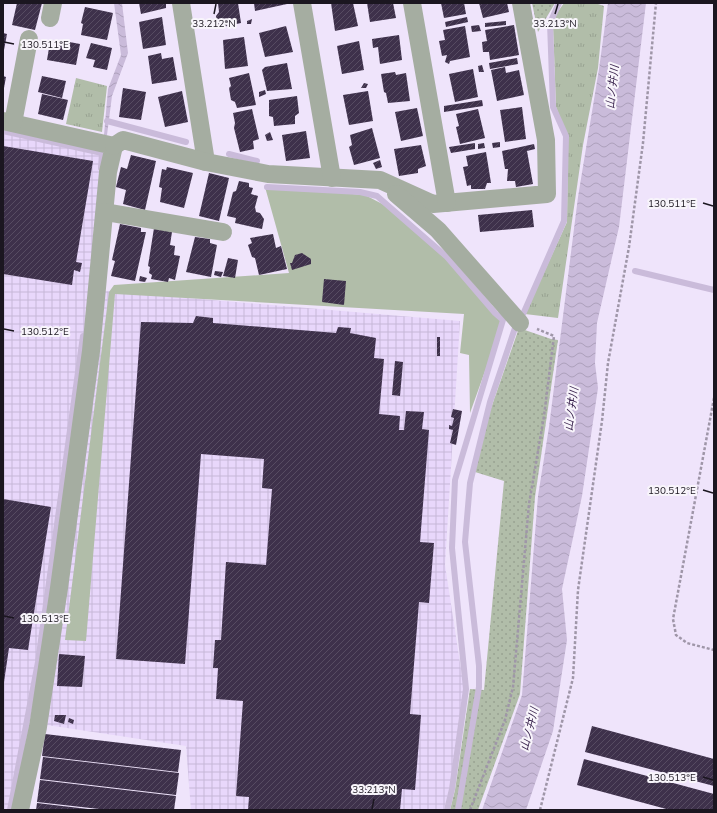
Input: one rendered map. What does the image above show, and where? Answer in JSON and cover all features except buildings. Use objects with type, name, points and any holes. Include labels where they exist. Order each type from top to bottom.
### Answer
[{"type":"street","points":[[181,3],[206,162]]},
{"type":"street","points":[[302,3],[332,178]]},
{"type":"street","points":[[412,3],[447,203]]},
{"type":"street","points":[[20,810],[38,727],[59,588],[91,351],[108,172],[114,146],[123,140],[206,162],[268,174],[380,180],[433,204],[547,194],[546,140],[521,3]]},
{"type":"street","points":[[29,38],[8,122],[114,146]]},
{"type":"street","points":[[380,180],[438,230],[520,323]]},
{"type":"street","points":[[105,212],[224,232]]},
{"type":"path","points":[[540,810],[574,678],[578,590],[602,421],[608,363],[629,247],[643,143],[656,3]]},
{"type":"path","points":[[470,810],[505,720],[513,687],[529,504],[544,416],[554,336],[520,323]]},
{"type":"path","points":[[714,398],[674,619],[676,635],[687,643],[714,650]]},
{"type":"shaded area","points":[[3,128],[106,151],[80,390],[32,722],[14,810],[3,810]]},
{"type":"shaded area","points":[[105,291],[460,321],[445,565],[464,689],[450,786],[444,810],[191,810],[186,746],[47,725]]},
{"type":"green space","points":[[532,3],[555,3],[538,32]]},
{"type":"green space","points":[[564,3],[595,3],[604,6],[598,68],[583,145],[558,318],[525,314],[567,222],[568,138],[556,107],[553,25],[557,13]]},
{"type":"green space","points":[[76,78],[107,86],[102,132],[66,124]]},
{"type":"green space","points":[[265,187],[365,195],[392,209],[451,262],[503,321],[470,413],[469,355],[460,353],[464,314],[115,294],[86,641],[65,640],[109,292],[114,285],[289,273]]},
{"type":"green space","points":[[519,328],[558,340],[535,497],[520,694],[478,810],[450,810],[455,790],[470,689],[484,690],[504,481],[475,472],[489,414]]},
{"type":"water","points":[[114,3],[122,3],[128,53],[112,96],[107,135],[104,135],[108,89],[121,55]]},
{"type":"water","name":"山ノ井川","points":[[608,3],[646,3],[619,227],[597,323],[595,363],[598,388],[582,496],[562,589],[567,640],[553,731],[526,810],[482,810],[522,695],[538,496],[549,427],[578,197]]},
{"type":"waterway","points":[[458,810],[479,687],[479,666],[465,542],[470,483],[490,402],[515,328],[524,312],[564,221],[566,136],[553,107],[550,23],[559,3]]},
{"type":"waterway","points":[[107,121],[186,142]]},
{"type":"waterway","points":[[3,131],[102,153],[101,168]]},
{"type":"waterway","points":[[229,154],[257,161]]},
{"type":"waterway","points":[[267,187],[360,192],[377,196],[447,257],[495,313],[503,320],[455,480],[452,548],[466,689],[452,789],[447,810]]},
{"type":"waterway","points":[[635,271],[714,290]]},
{"type":"waterway","points":[[10,810],[38,662],[83,336]]}]
